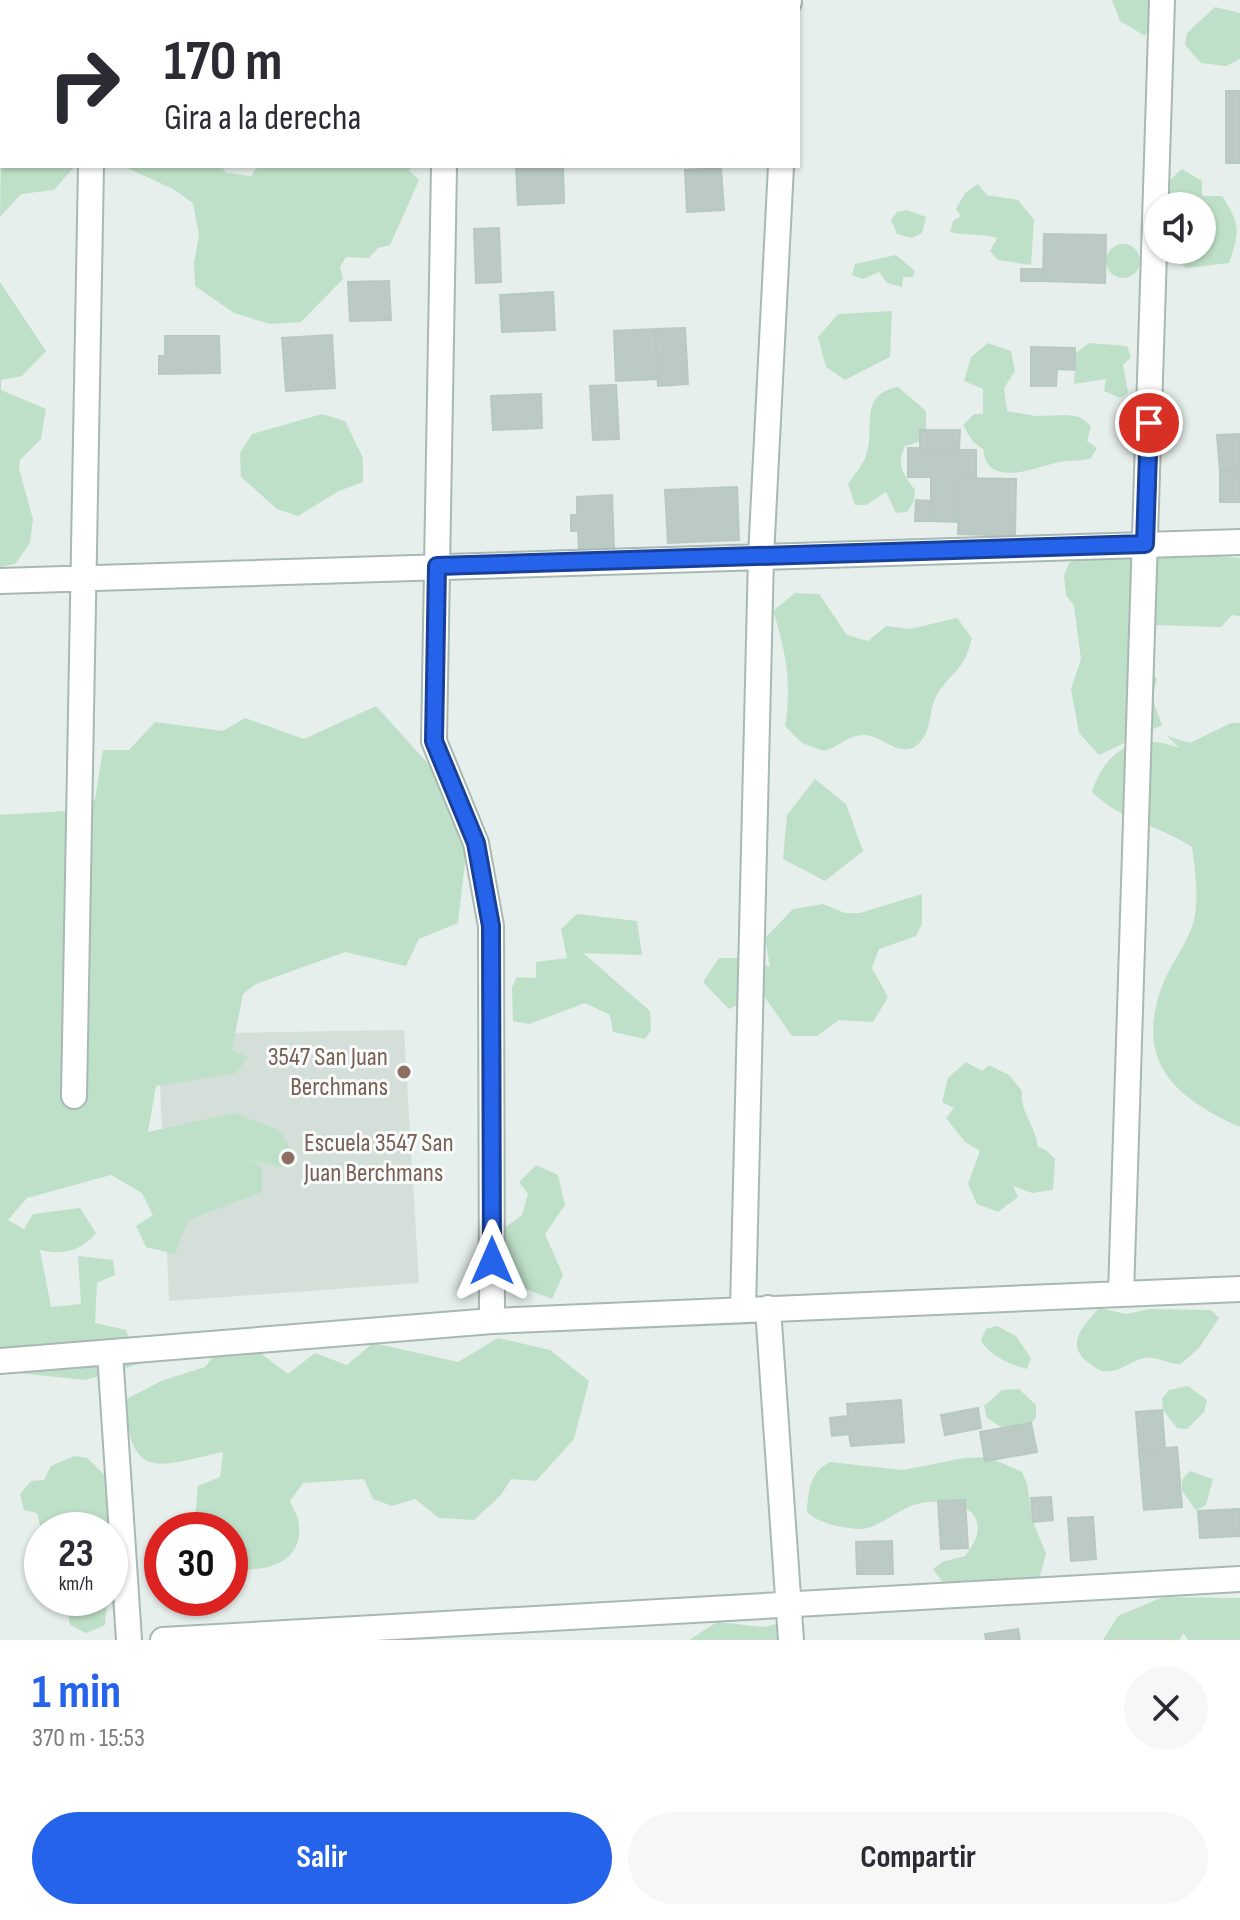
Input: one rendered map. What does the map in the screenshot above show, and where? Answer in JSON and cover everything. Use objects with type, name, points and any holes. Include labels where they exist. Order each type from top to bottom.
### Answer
[{"type":"street","points":[[1121,1294],[1162,0]]},
{"type":"street","points":[[74,1096],[91,168]]},
{"type":"street","points":[[444,168],[434,741],[476,843],[491,926],[492,1321]]},
{"type":"street","points":[[743,1309],[761,556],[781,168]]},
{"type":"street","points":[[0,581],[1240,542]]},
{"type":"street","points":[[0,1361],[492,1321],[1240,1289]]},
{"type":"street","points":[[768,1308],[791,1640]]},
{"type":"street","points":[[110,1353],[129,1640]]},
{"type":"street","points":[[163,1640],[1240,1579]]},
{"type":"shaded area","name":"Escuela 3547 San Juan Berchmans","points":[[404,1030],[419,1283],[169,1301],[158,1034]]},
{"type":"green space","points":[[1112,0],[1156,0],[1156,14],[1145,36],[1120,21]]},
{"type":"green space","points":[[1215,7],[1240,13],[1240,59],[1226,66],[1201,63],[1185,45],[1187,33]]},
{"type":"green space","points":[[1,168],[73,168],[54,190],[21,194],[0,217]]},
{"type":"green space","points":[[127,168],[222,168],[226,173],[251,176],[257,168],[410,168],[419,180],[390,245],[378,248],[369,258],[346,257],[340,267],[343,279],[301,322],[270,324],[234,313],[195,286],[194,262],[199,235],[193,203],[173,189]]},
{"type":"green space","points":[[1182,169],[1202,181],[1202,192],[1168,192],[1169,181]]},
{"type":"green space","points":[[978,184],[987,195],[1018,200],[1034,220],[1031,265],[998,260],[990,251],[997,238],[950,232],[953,221],[961,216],[956,209],[965,193]]},
{"type":"green space","points":[[1216,196],[1222,196],[1236,228],[1229,263],[1187,268],[1181,264],[1216,264]]},
{"type":"green space","points":[[907,210],[926,217],[922,233],[912,238],[897,234],[891,220],[897,212]]},
{"type":"green space","points":[[1123,244],[1135,249],[1140,261],[1135,273],[1123,278],[1111,273],[1106,261],[1111,249]]},
{"type":"green space","points":[[896,255],[915,271],[913,277],[903,277],[902,287],[887,283],[879,272],[863,279],[852,275],[855,264]]},
{"type":"green space","points":[[0,282],[46,351],[22,376],[1,380],[1,390],[46,409],[41,439],[20,460],[19,469],[33,519],[30,543],[15,564],[0,567]]},
{"type":"green space","points":[[892,311],[890,357],[845,380],[826,367],[818,337],[838,314]]},
{"type":"green space","points":[[988,343],[1011,351],[1015,371],[1004,388],[1007,411],[1036,416],[1080,417],[1091,426],[1087,441],[1097,448],[1091,458],[1014,473],[993,469],[986,462],[983,449],[973,442],[963,425],[974,414],[983,414],[983,389],[964,381],[971,357]]},
{"type":"green space","points":[[1089,343],[1127,346],[1131,357],[1123,365],[1128,393],[1120,398],[1104,391],[1106,379],[1074,384],[1076,353]]},
{"type":"green space","points":[[898,387],[926,411],[926,433],[918,442],[905,446],[902,453],[902,469],[915,490],[914,501],[907,512],[896,513],[886,492],[866,505],[855,505],[848,484],[866,456],[872,405],[885,391]]},
{"type":"green space","points":[[322,414],[345,421],[363,458],[363,482],[339,491],[298,516],[277,509],[241,477],[240,453],[252,434]]},
{"type":"green space","points":[[1088,551],[1151,561],[1175,552],[1240,558],[1240,616],[1232,615],[1221,627],[1155,625],[1151,672],[1157,679],[1152,698],[1162,725],[1099,755],[1079,733],[1071,689],[1081,659],[1074,606],[1066,595],[1064,576],[1069,563]]},
{"type":"green space","points":[[795,593],[819,594],[847,635],[868,641],[886,626],[910,629],[957,618],[972,638],[969,649],[961,665],[937,695],[925,736],[914,747],[900,749],[864,735],[824,751],[802,743],[785,726],[788,696],[786,668],[773,611]]},
{"type":"green space","points":[[376,706],[471,811],[458,923],[419,939],[406,966],[345,952],[256,984],[243,994],[232,1050],[248,1057],[236,1073],[156,1086],[148,1132],[234,1113],[279,1130],[295,1156],[285,1168],[250,1160],[262,1167],[262,1192],[188,1220],[175,1254],[146,1247],[136,1226],[153,1215],[142,1193],[111,1175],[27,1198],[8,1220],[24,1229],[33,1214],[80,1208],[96,1233],[77,1248],[56,1252],[40,1250],[51,1307],[81,1304],[78,1256],[113,1260],[115,1275],[97,1283],[95,1323],[126,1330],[139,1364],[85,1380],[9,1372],[0,1355],[0,815],[81,810],[95,799],[103,750],[129,750],[155,722],[223,731],[245,718],[304,739]]},
{"type":"green space","points":[[1231,723],[1240,723],[1240,1127],[1195,1102],[1177,1088],[1164,1072],[1156,1053],[1153,1032],[1156,1008],[1164,981],[1194,920],[1196,893],[1192,847],[1115,810],[1092,792],[1105,765],[1125,748],[1150,742],[1179,748],[1167,736],[1190,743]]},
{"type":"green space","points":[[815,779],[846,804],[863,851],[825,881],[783,859],[787,815]]},
{"type":"green space","points":[[922,894],[922,924],[916,936],[879,949],[872,968],[888,997],[873,1022],[839,1020],[817,1036],[792,1036],[759,989],[757,995],[729,1009],[703,982],[719,958],[753,958],[770,967],[765,938],[793,909],[823,904],[845,913],[860,913]]},
{"type":"green space","points":[[577,914],[637,921],[642,955],[583,953],[650,1011],[651,1030],[645,1039],[613,1032],[610,1015],[585,1003],[529,1024],[513,1021],[512,987],[517,977],[536,978],[536,962],[567,958],[561,929]]},
{"type":"green space","points":[[966,1062],[982,1071],[989,1065],[1009,1075],[1022,1091],[1023,1106],[1038,1147],[1055,1159],[1053,1190],[1032,1193],[1013,1186],[1018,1197],[998,1212],[977,1204],[968,1184],[980,1151],[965,1142],[946,1118],[954,1108],[942,1102],[948,1078]]},
{"type":"green space","points":[[536,1165],[558,1175],[565,1205],[545,1234],[563,1275],[552,1299],[469,1267],[475,1249],[522,1215],[528,1194],[519,1182]]},
{"type":"green space","points":[[1099,1308],[1126,1314],[1150,1309],[1211,1310],[1219,1318],[1199,1348],[1181,1364],[1148,1357],[1113,1371],[1102,1371],[1086,1361],[1077,1347],[1079,1333]]},
{"type":"green space","points":[[997,1326],[1016,1336],[1031,1358],[1027,1369],[1001,1359],[984,1345],[981,1340],[986,1329]]},
{"type":"green space","points":[[498,1338],[550,1350],[589,1381],[574,1439],[536,1481],[511,1479],[501,1495],[474,1520],[439,1518],[415,1499],[392,1506],[373,1499],[364,1479],[303,1483],[290,1501],[299,1525],[294,1550],[287,1558],[266,1567],[248,1569],[248,1512],[196,1512],[198,1486],[220,1477],[223,1452],[165,1464],[152,1462],[141,1457],[133,1445],[128,1427],[125,1400],[161,1381],[205,1367],[217,1352],[259,1352],[288,1374],[315,1353],[347,1365],[373,1343],[458,1362]]},
{"type":"green space","points":[[1188,1386],[1207,1400],[1204,1412],[1187,1429],[1177,1428],[1163,1410],[1162,1399],[1169,1390]]},
{"type":"green space","points":[[1019,1389],[1036,1405],[1036,1417],[1029,1427],[1007,1431],[987,1418],[984,1406],[1002,1390]]},
{"type":"green space","points":[[74,1456],[87,1458],[111,1481],[114,1512],[24,1510],[20,1494],[31,1481],[44,1480],[51,1466]]},
{"type":"green space","points":[[988,1457],[1022,1472],[1027,1483],[1032,1519],[1046,1554],[1037,1587],[946,1587],[933,1569],[942,1562],[965,1556],[977,1534],[974,1515],[958,1505],[947,1502],[917,1504],[874,1526],[860,1529],[825,1522],[807,1512],[814,1477],[830,1462],[903,1470],[964,1458]]},
{"type":"green space","points":[[1190,1471],[1213,1479],[1206,1505],[1196,1510],[1182,1491],[1182,1480]]},
{"type":"green space","points":[[1163,1597],[1240,1598],[1240,1640],[1188,1640],[1183,1633],[1180,1640],[1103,1640],[1118,1616]]},
{"type":"green space","points":[[68,1616],[106,1616],[105,1625],[86,1633],[70,1625]]},
{"type":"green space","points":[[787,1621],[792,1640],[689,1640],[717,1622],[764,1627]]},
{"type":"building","points":[[1226,91],[1240,91],[1240,163],[1226,163]]},
{"type":"building","points":[[516,168],[563,168],[564,203],[518,205]]},
{"type":"building","points":[[721,168],[724,210],[687,212],[685,170]]},
{"type":"building","points":[[499,228],[501,282],[476,283],[474,229]]},
{"type":"building","points":[[1044,234],[1106,235],[1105,283],[1043,281]]},
{"type":"building","points":[[1021,269],[1043,269],[1043,281],[1021,281]]},
{"type":"building","points":[[389,281],[391,320],[350,321],[348,282]]},
{"type":"building","points":[[553,292],[555,330],[502,332],[500,295]]},
{"type":"building","points":[[685,328],[688,384],[658,386],[655,329]]},
{"type":"building","points":[[655,329],[658,379],[616,381],[614,331]]},
{"type":"building","points":[[332,335],[335,388],[286,391],[282,338]]},
{"type":"building","points":[[165,336],[219,336],[220,373],[159,374],[159,356],[165,356]]},
{"type":"building","points":[[1031,347],[1075,348],[1075,370],[1057,369],[1056,386],[1031,386]]},
{"type":"building","points":[[616,385],[619,439],[593,440],[590,386]]},
{"type":"building","points":[[541,394],[542,428],[493,430],[491,396]]},
{"type":"building","points":[[920,430],[960,430],[959,449],[920,449]]},
{"type":"building","points":[[1240,434],[1240,470],[1220,471],[1217,435]]},
{"type":"building","points":[[908,448],[976,450],[976,478],[959,478],[958,522],[931,521],[931,477],[908,477]]},
{"type":"building","points":[[1220,471],[1240,472],[1240,502],[1220,502]]},
{"type":"building","points":[[959,478],[1016,479],[1015,536],[958,534]]},
{"type":"building","points":[[737,487],[739,540],[668,543],[665,490]]},
{"type":"building","points":[[612,495],[614,549],[579,550],[578,531],[571,531],[571,515],[577,515],[577,497]]},
{"type":"building","points":[[916,500],[931,501],[931,521],[915,521]]},
{"type":"building","points":[[901,1400],[904,1442],[851,1446],[849,1434],[832,1436],[830,1418],[848,1416],[847,1404]]},
{"type":"building","points":[[978,1408],[981,1428],[945,1435],[941,1415]]},
{"type":"building","points":[[1162,1410],[1165,1448],[1139,1451],[1136,1412]]},
{"type":"building","points":[[1031,1423],[1037,1452],[985,1461],[980,1432]]},
{"type":"building","points":[[1177,1447],[1182,1507],[1144,1510],[1139,1451]]},
{"type":"building","points":[[1051,1497],[1053,1520],[1033,1522],[1031,1498]]},
{"type":"building","points":[[965,1500],[968,1548],[941,1549],[938,1501]]},
{"type":"building","points":[[1240,1509],[1240,1536],[1200,1538],[1198,1511]]},
{"type":"building","points":[[1093,1517],[1096,1559],[1071,1561],[1068,1518]]},
{"type":"building","points":[[892,1541],[893,1574],[857,1574],[856,1542]]},
{"type":"building","points":[[1018,1629],[1020,1640],[986,1640],[985,1634]]},
{"type":"place","name":"3547 San Juan Berchmans","points":[[404,1072]]},
{"type":"place","name":"Escuela 3547 San Juan Berchmans","points":[[288,1158]]},
{"type":"route","points":[[492,1261],[491,926],[476,843],[434,741],[437,566],[1145,544],[1149,423]]}]
